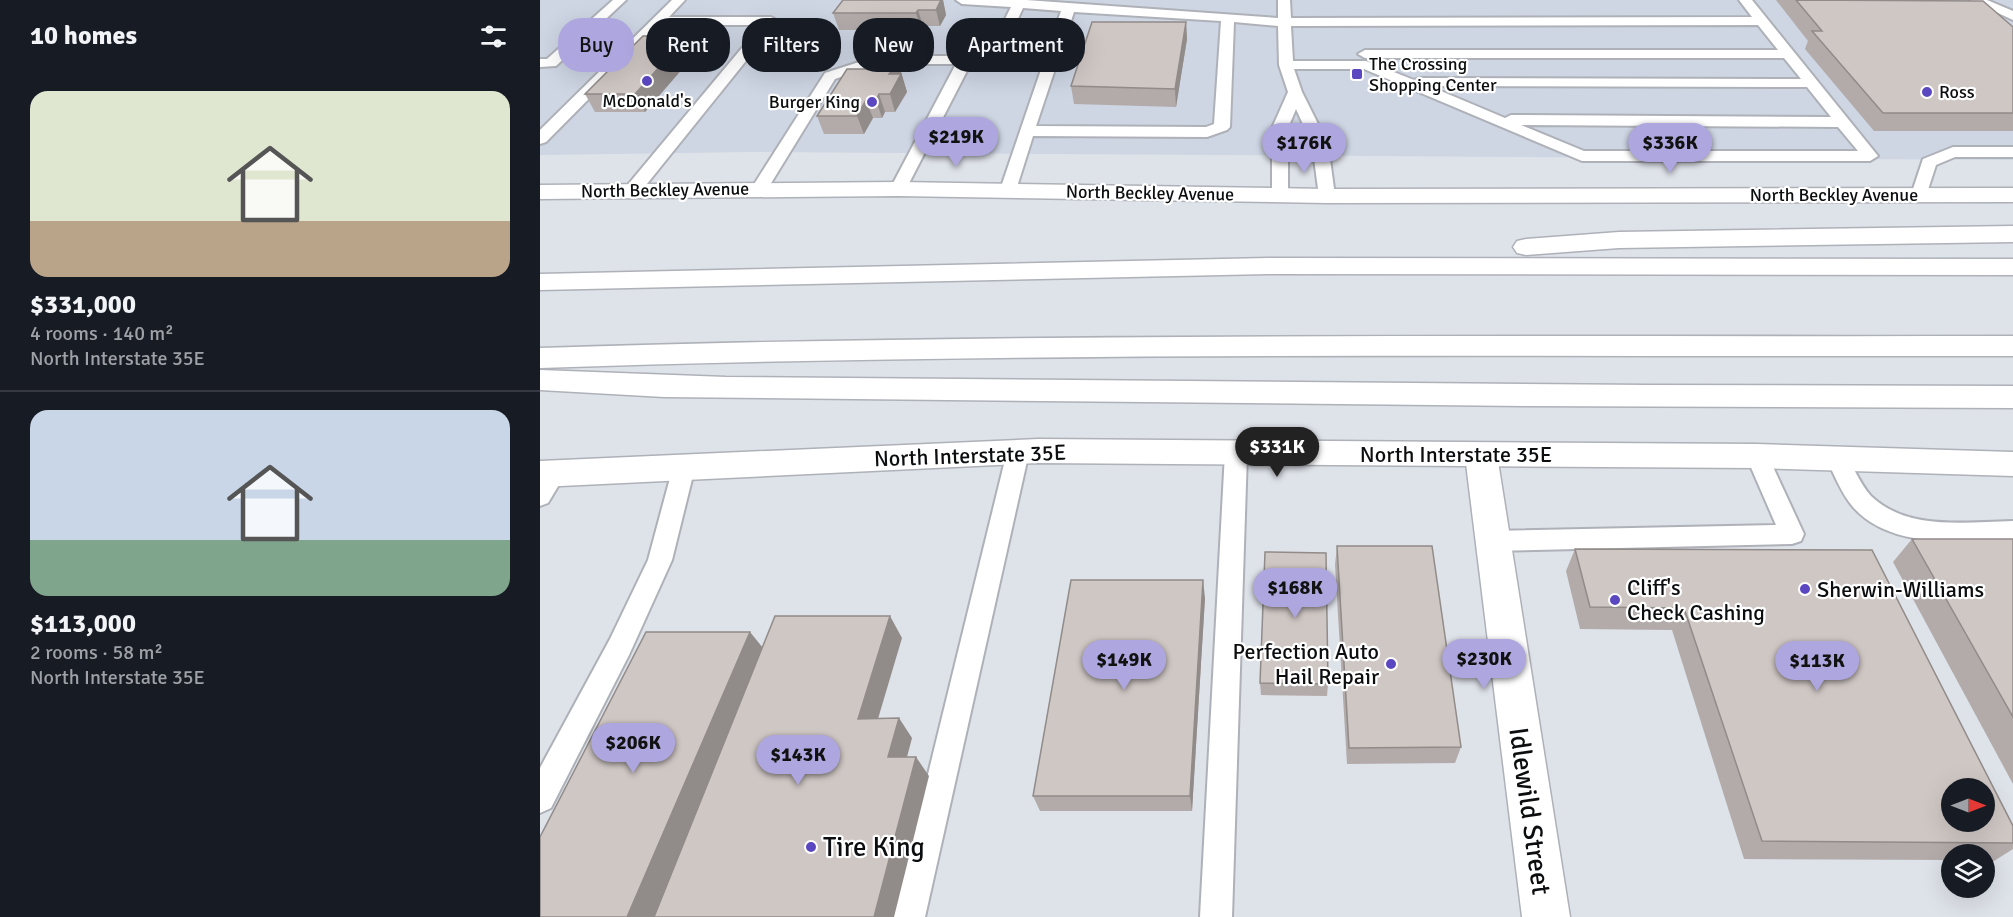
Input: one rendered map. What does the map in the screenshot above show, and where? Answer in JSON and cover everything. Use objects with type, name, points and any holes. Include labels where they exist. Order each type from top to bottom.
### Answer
[{"type":"main road","name":"North Beckley Avenue","points":[[546,193],[898,189],[1327,196],[2013,195]]},
{"type":"main road","points":[[1268,266],[1619,240],[2013,234]]},
{"type":"main road","points":[[540,282],[1268,266],[2013,267]]},
{"type":"main road","points":[[540,358],[690,353],[1143,348],[2013,346]]},
{"type":"main road","points":[[540,380],[628,386],[961,388],[1570,397],[2013,397]]},
{"type":"main road","name":"North Interstate 35E","points":[[545,481],[684,467],[1018,452],[1757,456],[2013,464]]},
{"type":"main road","name":"Idlewild Street","points":[[1480,455],[1546,917]]},
{"type":"lane","points":[[540,76],[545,63],[620,0]]},
{"type":"lane","points":[[660,18],[679,0]]},
{"type":"lane","points":[[962,0],[1143,6],[1209,16],[1284,22],[1361,43],[1787,54]]},
{"type":"lane","points":[[1209,16],[1211,0]]},
{"type":"lane","points":[[1284,0],[1286,64],[1320,144],[1327,196]]},
{"type":"lane","points":[[1361,43],[1406,82],[1582,156],[1870,156],[1745,0]]},
{"type":"lane","points":[[1976,0],[2013,16]]},
{"type":"lane","points":[[1012,18],[1020,2]]},
{"type":"lane","points":[[1008,190],[1027,131],[1076,5]]},
{"type":"lane","points":[[1027,131],[1207,132],[1222,127],[1228,18]]},
{"type":"lane","points":[[730,21],[771,21],[730,71]]},
{"type":"lane","points":[[1286,64],[1361,43],[1761,21]]},
{"type":"lane","points":[[540,139],[646,32]]},
{"type":"lane","points":[[759,189],[830,76],[856,67],[906,60],[946,60]]},
{"type":"lane","points":[[632,191],[729,72]]},
{"type":"lane","points":[[898,189],[959,72]]},
{"type":"lane","points":[[1406,82],[1810,83]]},
{"type":"lane","points":[[1280,195],[1280,128],[1296,92]]},
{"type":"lane","points":[[1498,120],[1842,122]]},
{"type":"lane","points":[[1919,195],[1929,162],[1953,152],[2013,152]]},
{"type":"lane","points":[[909,917],[1018,452]]},
{"type":"lane","points":[[1216,917],[1236,453]]},
{"type":"lane","points":[[1492,541],[1792,534],[1757,456]]},
{"type":"lane","points":[[1837,458],[1863,502],[1876,513],[1894,522],[1917,530],[2013,531]]},
{"type":"lane","points":[[540,798],[620,647],[660,560],[684,467]]},
{"type":"shaded area","points":[[540,0],[2013,0],[2013,160],[750,152],[540,155]]},
{"type":"building","points":[[843,0],[941,0],[936,10],[918,10],[916,13],[833,13]]},
{"type":"building","name":"Ross","points":[[1796,0],[1983,1],[2013,27],[2013,113],[1883,113],[1812,31],[1822,31]]},
{"type":"building","points":[[1092,22],[1186,22],[1175,89],[1071,86],[1076,72],[1085,72],[1085,43]]},
{"type":"building","points":[[646,36],[646,72],[655,72],[635,94],[585,94],[607,72],[634,72],[634,45]]},
{"type":"building","points":[[847,69],[853,69],[853,72],[901,74],[890,94],[879,94],[876,100],[866,100],[857,116],[817,116]]},
{"type":"building","points":[[1912,539],[2013,539],[2013,717]]},
{"type":"building","name":"Perfection Auto Hail Repair","points":[[1337,546],[1432,546],[1461,747],[1349,748]]},
{"type":"building","points":[[1575,549],[1872,550],[1988,778],[1941,778],[1941,832],[1995,832],[1995,791],[2013,826],[2013,843],[1762,841],[1684,608],[1590,607]]},
{"type":"building","points":[[1265,552],[1326,553],[1328,684],[1260,683]]},
{"type":"building","points":[[1071,580],[1203,580],[1190,796],[1033,796]]},
{"type":"building","name":"Tire King","points":[[775,616],[890,616],[858,719],[899,718],[888,757],[916,757],[874,917],[654,917]]},
{"type":"building","points":[[646,632],[750,632],[627,917],[540,917],[540,837]]},
{"type":"place","name":"The Crossing Shopping Center","points":[[1357,74]]},
{"type":"place","name":"McDonald's","points":[[647,81]]},
{"type":"place","name":"Ross","points":[[1927,92]]},
{"type":"place","name":"Burger King","points":[[872,102]]},
{"type":"place","name":"Sherwin-Williams","points":[[1805,589]]},
{"type":"place","name":"Cliff's Check Cashing","points":[[1615,600]]},
{"type":"place","name":"Perfection Auto Hail Repair","points":[[1391,664]]},
{"type":"place","name":"Tire King","points":[[811,847]]}]
